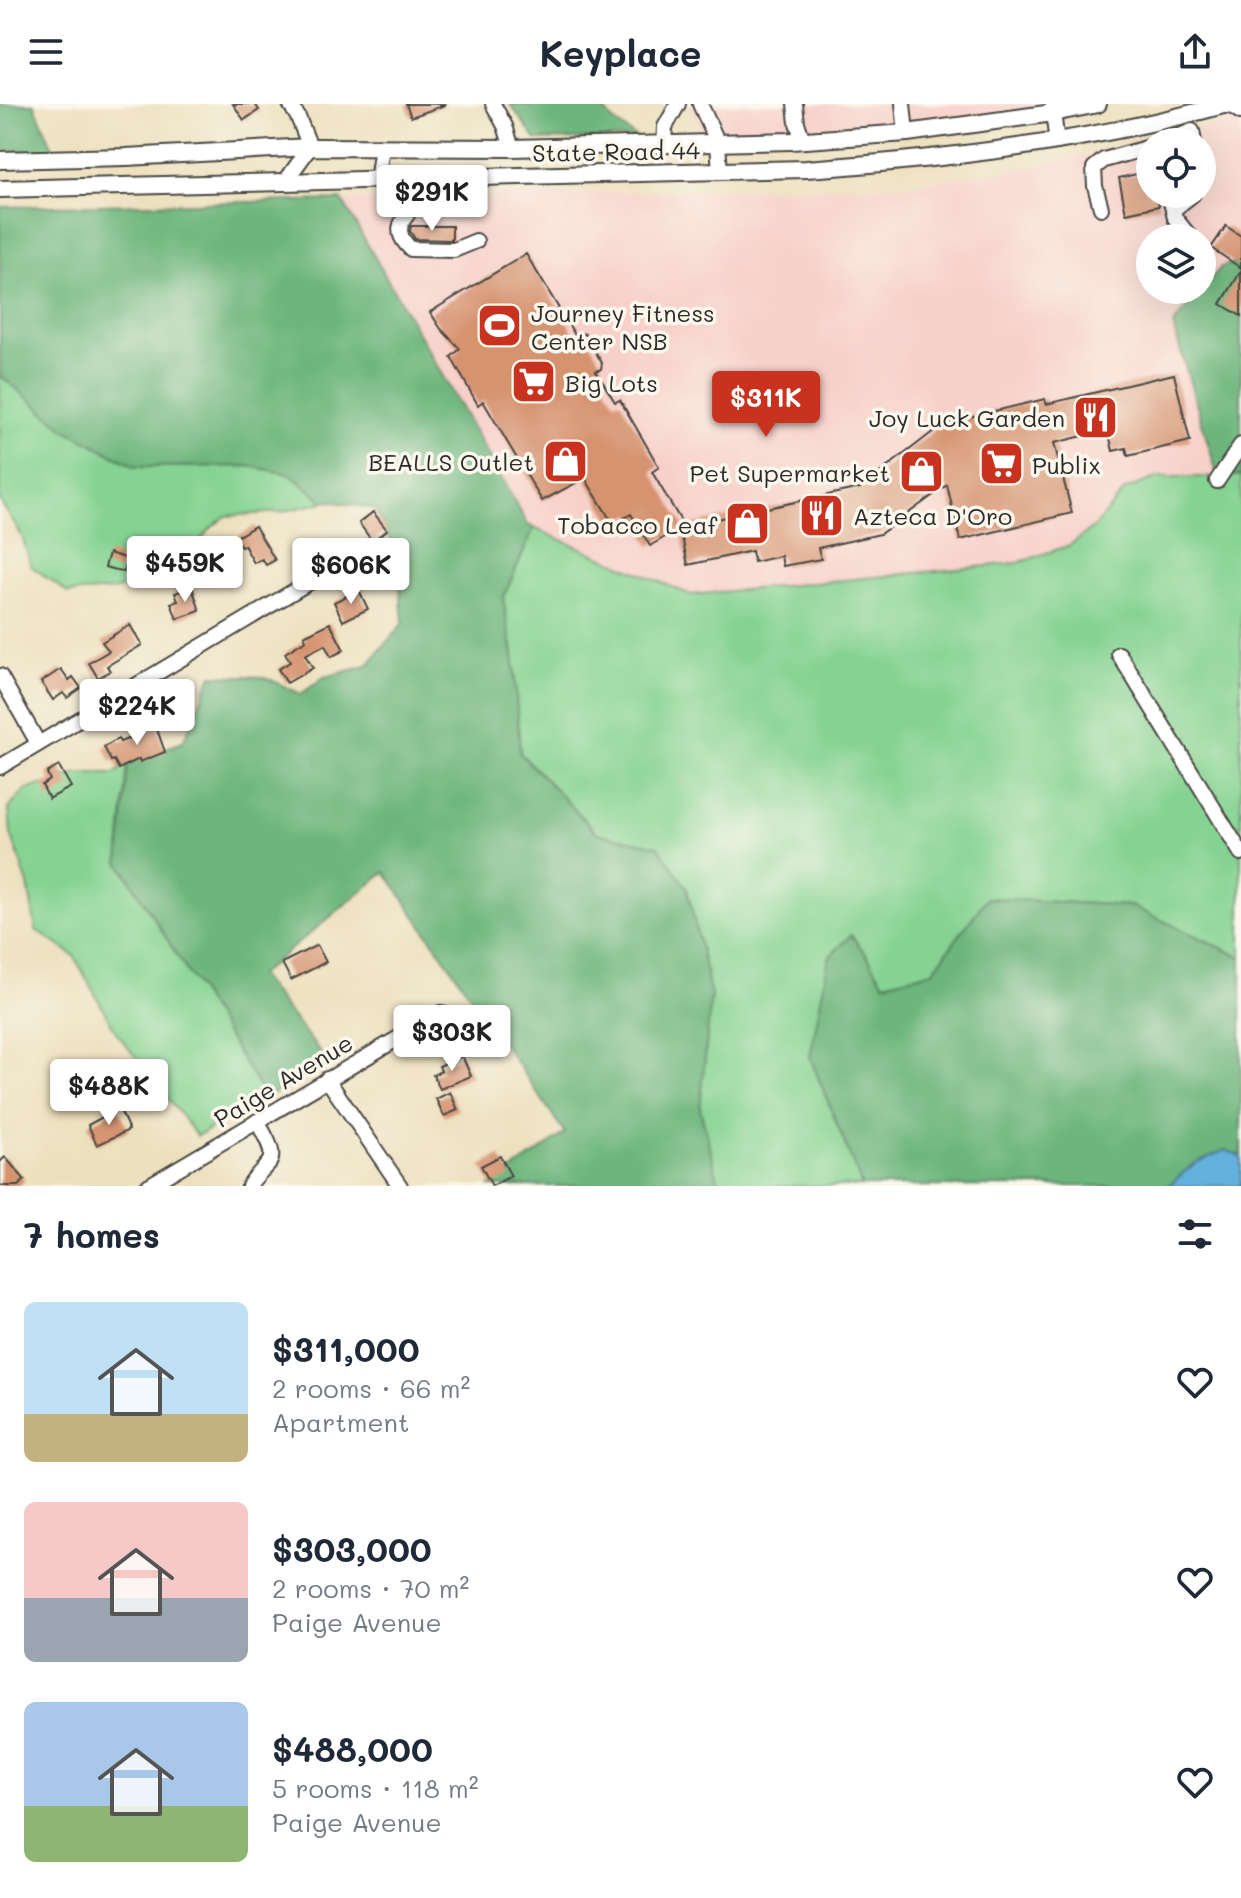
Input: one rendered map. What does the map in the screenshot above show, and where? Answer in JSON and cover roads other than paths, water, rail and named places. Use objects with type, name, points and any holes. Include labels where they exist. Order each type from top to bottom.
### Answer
[{"type":"main road","name":"State Road 44","points":[[0,160],[310,147],[512,148],[803,140],[906,133],[1053,108],[1098,104]]},
{"type":"main road","points":[[1153,122],[1185,104]]},
{"type":"main road","name":"State Road 44","points":[[0,189],[806,169],[889,163],[1057,142],[1224,105]]},
{"type":"main road","points":[[126,157],[129,186]]},
{"type":"street","points":[[285,182],[310,147],[290,104]]},
{"type":"street","points":[[493,104],[512,148]]},
{"type":"street","points":[[664,144],[665,127],[678,104]]},
{"type":"street","points":[[700,104],[718,143],[720,172]]},
{"type":"street","points":[[795,104],[803,140]]},
{"type":"street","points":[[903,104],[906,133]]},
{"type":"street","points":[[1224,105],[1241,112]]},
{"type":"street","points":[[1053,108],[1057,142]]},
{"type":"street","points":[[377,181],[382,147]]},
{"type":"street","points":[[1101,208],[1094,168],[1104,160],[1136,151]]},
{"type":"street","points":[[1176,208],[1175,218],[1180,224]]},
{"type":"street","points":[[407,215],[401,222],[399,234],[411,249],[454,250],[476,241]]},
{"type":"street","points":[[1217,481],[1241,445]]},
{"type":"street","points":[[0,767],[336,566]]},
{"type":"street","points":[[1119,654],[1241,853]]},
{"type":"street","points":[[0,676],[38,743]]},
{"type":"street","name":"Paige Avenue","points":[[148,1186],[441,1013]]},
{"type":"street","points":[[327,1079],[400,1186]]},
{"type":"street","points":[[249,1186],[254,1177],[270,1164],[271,1158],[271,1148],[257,1121]]},
{"type":"water","points":[[1225,1150],[1241,1156],[1241,1186],[1168,1186],[1195,1163]]},
{"type":"place","name":"Journey Fitness Center NSB","points":[[500,326]]},
{"type":"place","name":"Big Lots","points":[[534,382]]},
{"type":"place","name":"Joy Luck Garden","points":[[1096,417]]},
{"type":"place","name":"BEALLS Outlet","points":[[565,461]]},
{"type":"place","name":"Publix","points":[[1001,464]]},
{"type":"place","name":"Pet Supermarket","points":[[921,472]]},
{"type":"place","name":"Azteca D'Oro","points":[[822,515]]},
{"type":"place","name":"Tobacco Leaf","points":[[748,524]]}]
